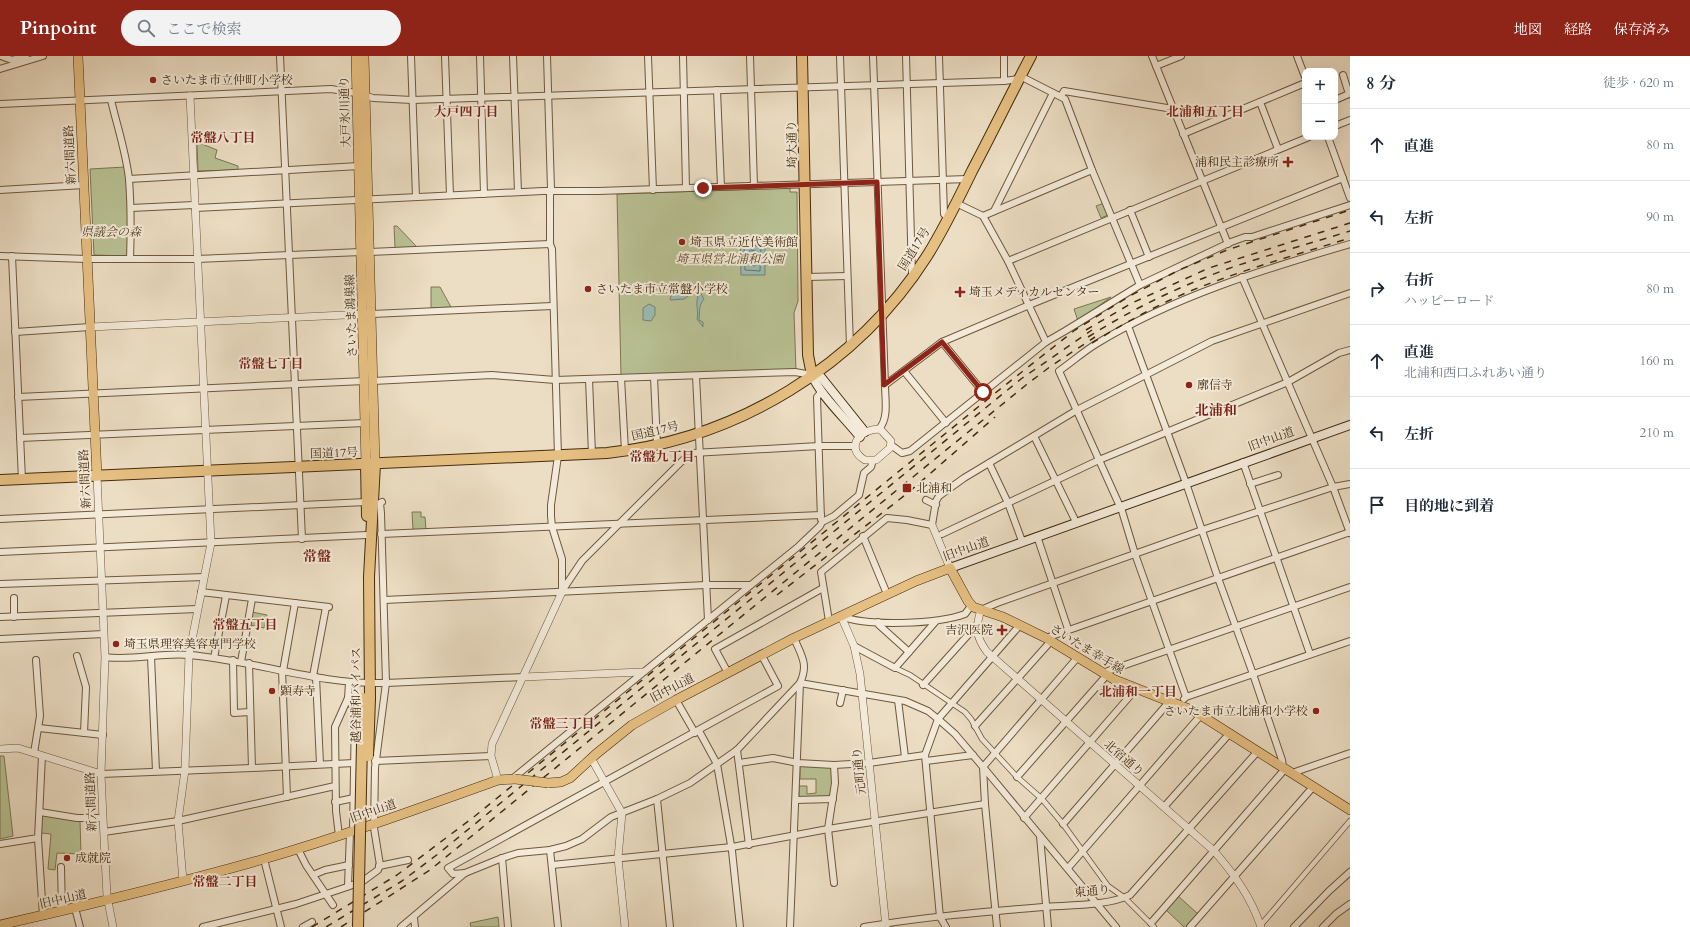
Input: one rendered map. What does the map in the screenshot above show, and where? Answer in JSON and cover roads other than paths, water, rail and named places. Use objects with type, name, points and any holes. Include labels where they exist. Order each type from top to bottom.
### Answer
[{"type":"highway","name":"埼大通り","points":[[802,56],[804,87],[808,355],[812,375]]},
{"type":"highway","name":"国道17号","points":[[0,480],[592,454],[625,451],[657,445],[698,433],[761,407],[789,391],[850,346],[882,315],[927,256],[948,219],[1031,56]]},
{"type":"highway","name":"越谷浦和バイパス","points":[[364,927],[366,502],[371,464]]},
{"type":"highway","name":"越谷浦和バイパス","points":[[366,683],[371,464]]},
{"type":"highway","name":"越谷浦和バイパス","points":[[358,927],[366,698]]},
{"type":"main road","name":"新六間道路","points":[[78,56],[97,476]]},
{"type":"main road","name":"大戸氷川通り","points":[[356,56],[361,94],[363,166]]},
{"type":"main road","name":"大戸氷川通り","points":[[361,94],[364,56]]},
{"type":"main road","name":"さいたま鴻巣線","points":[[363,166],[371,464]]},
{"type":"main road","points":[[812,375],[822,391],[862,434]]},
{"type":"main road","points":[[812,375],[821,377],[862,434]]},
{"type":"main road","name":"さいたま鴻巣線","points":[[369,381],[365,424],[371,464]]},
{"type":"main road","name":"旧中山道","points":[[0,925],[108,900],[264,859],[352,832],[498,780],[513,779],[556,783],[565,780],[638,721],[761,654],[887,594],[1022,541],[1350,425]]},
{"type":"main road","points":[[950,568],[971,606]]},
{"type":"main road","name":"さいたま幸手線","points":[[971,606],[998,615],[1048,639],[1104,674],[1136,689],[1170,701],[1183,701],[1201,715],[1350,810]]},
{"type":"street","points":[[1,56],[12,60],[26,56]]},
{"type":"street","points":[[0,69],[43,56]]},
{"type":"street","points":[[280,56],[302,539]]},
{"type":"street","points":[[411,56],[416,197]]},
{"type":"street","points":[[445,56],[450,196]]},
{"type":"street","points":[[480,56],[484,194]]},
{"type":"street","points":[[513,56],[518,192]]},
{"type":"street","points":[[546,56],[550,244],[552,255],[552,306],[554,320],[553,340],[558,456],[551,505],[552,527],[562,559],[562,592]]},
{"type":"street","points":[[648,56],[653,190]]},
{"type":"street","points":[[683,56],[686,188]]},
{"type":"street","points":[[750,56],[754,186]]},
{"type":"street","points":[[840,56],[850,346]]},
{"type":"street","points":[[873,56],[885,418],[879,429],[870,430],[862,434],[855,446],[857,452],[862,458],[869,461],[873,460]]},
{"type":"street","points":[[906,56],[912,277]]},
{"type":"street","points":[[939,56],[944,214],[948,219]]},
{"type":"street","points":[[1004,56],[1004,81]]},
{"type":"street","points":[[1152,56],[1228,244]]},
{"type":"street","points":[[1156,66],[1181,56]]},
{"type":"street","points":[[1297,56],[1302,69]]},
{"type":"street","points":[[1338,99],[1349,94],[1343,75]]},
{"type":"street","points":[[0,104],[331,89],[361,94],[373,98],[412,100],[1004,81],[1020,78],[1065,99],[1092,170],[1113,217],[1140,285]]},
{"type":"street","points":[[1183,134],[1302,84]]},
{"type":"street","points":[[717,90],[721,187]]},
{"type":"street","points":[[1061,96],[1064,91],[1173,109]]},
{"type":"street","points":[[994,211],[1054,93]]},
{"type":"street","points":[[183,881],[178,821],[186,770],[189,655],[197,609],[212,543],[209,510],[190,96]]},
{"type":"street","points":[[111,100],[126,159],[131,208],[130,259]]},
{"type":"street","points":[[1260,102],[1278,150]]},
{"type":"street","points":[[1338,125],[1350,120]]},
{"type":"street","points":[[1008,261],[1302,140]]},
{"type":"street","points":[[1329,140],[1350,198]]},
{"type":"street","points":[[128,179],[363,166]]},
{"type":"street","points":[[983,216],[1092,170]]},
{"type":"street","points":[[884,385],[942,342],[1029,305],[1342,178]]},
{"type":"street","points":[[131,208],[287,204],[518,192],[653,190],[968,179]]},
{"type":"street","points":[[0,190],[84,185]]},
{"type":"street","points":[[956,203],[983,216],[1008,261],[1046,342]]},
{"type":"street","points":[[879,429],[891,445],[902,453],[908,453],[1046,342],[1140,285],[1245,237],[1252,237],[1350,205]]},
{"type":"street","points":[[1130,210],[1149,257]]},
{"type":"street","points":[[0,256],[87,259],[197,259],[550,244]]},
{"type":"street","points":[[1350,244],[1242,277],[1192,295],[1128,326],[1095,345],[1060,371],[1120,506],[1135,554],[1169,650],[1183,701],[1253,674],[1350,640]]},
{"type":"street","points":[[12,256],[22,480]]},
{"type":"street","points":[[807,277],[847,276]]},
{"type":"street","points":[[975,726],[1017,679],[1048,639],[1068,629],[1350,532],[1333,487],[1242,277]]},
{"type":"street","points":[[950,568],[932,525],[939,496],[958,482],[1077,410],[1212,341],[1350,293]]},
{"type":"street","points":[[15,332],[90,327],[552,306]]},
{"type":"street","points":[[1128,326],[1186,483],[1286,770]]},
{"type":"street","points":[[942,342],[983,392]]},
{"type":"street","points":[[942,534],[1099,460],[1288,382],[1339,353],[1350,350]]},
{"type":"street","points":[[904,371],[946,423]]},
{"type":"street","points":[[18,397],[492,375],[555,380],[795,372],[812,375]]},
{"type":"street","points":[[696,376],[708,620]]},
{"type":"street","points":[[654,377],[657,445]]},
{"type":"street","points":[[621,378],[625,451]]},
{"type":"street","points":[[589,379],[592,454]]},
{"type":"street","points":[[822,391],[817,397],[822,522]]},
{"type":"street","points":[[20,438],[365,424]]},
{"type":"street","points":[[1034,436],[1076,522]]},
{"type":"street","points":[[513,779],[642,672],[799,546],[820,526],[822,522],[834,516],[859,495],[864,473],[870,467],[873,460],[890,448],[891,445]]},
{"type":"street","points":[[498,780],[491,756],[492,744],[562,592],[582,561],[684,460],[693,453],[699,452],[819,446],[855,446]]},
{"type":"street","points":[[1243,462],[1310,654]]},
{"type":"street","points":[[989,463],[1008,503],[1022,541]]},
{"type":"street","points":[[1250,484],[1278,475]]},
{"type":"street","name":"新六間道路","points":[[97,476],[105,657],[101,774],[108,900],[113,927]]},
{"type":"street","points":[[923,685],[977,625],[981,610],[992,604],[1259,510],[1333,487],[1350,484]]},
{"type":"street","points":[[926,500],[936,505]]},
{"type":"street","points":[[0,519],[366,502]]},
{"type":"street","points":[[203,927],[276,910],[326,894],[362,881],[378,870],[379,866],[374,824],[375,761],[386,683],[380,503],[382,502]]},
{"type":"street","points":[[381,534],[821,515]]},
{"type":"street","points":[[829,621],[821,572],[863,536],[887,518],[932,525]]},
{"type":"street","points":[[0,552],[100,546],[212,543],[367,535]]},
{"type":"street","points":[[863,536],[887,594]]},
{"type":"street","points":[[1037,536],[1068,629]]},
{"type":"street","points":[[0,584],[204,577]]},
{"type":"street","points":[[384,600],[706,585],[750,585]]},
{"type":"street","points":[[728,673],[715,649],[823,588]]},
{"type":"street","points":[[1017,777],[1066,722],[1104,674],[1169,650],[1350,588]]},
{"type":"street","points":[[201,592],[328,607],[314,677],[320,764]]},
{"type":"street","points":[[214,658],[226,596]]},
{"type":"street","points":[[14,598],[14,617]]},
{"type":"street","points":[[240,662],[252,599]]},
{"type":"street","points":[[288,797],[282,670],[295,603]]},
{"type":"street","points":[[841,616],[855,620],[878,622],[936,621],[965,614],[971,606]]},
{"type":"street","points":[[0,617],[197,609]]},
{"type":"street","name":"元町通り","points":[[841,616],[854,646],[862,693],[886,925]]},
{"type":"street","points":[[895,668],[936,621]]},
{"type":"street","points":[[878,622],[879,625],[909,652]]},
{"type":"street","name":"北宿通り","points":[[977,625],[979,638],[992,657],[1214,851],[1235,876],[1249,898],[1260,927]]},
{"type":"street","points":[[946,927],[940,917],[925,758],[938,719],[1020,625]]},
{"type":"street","points":[[0,638],[104,634]]},
{"type":"street","points":[[761,654],[778,686],[448,868],[453,874],[466,873],[518,853],[550,850],[566,846],[582,839],[604,822],[690,783],[737,750],[800,683],[804,675],[805,664],[794,638]]},
{"type":"street","points":[[854,646],[895,668],[965,712],[982,739],[1017,777],[1042,799],[1063,824],[1108,886],[1125,898],[1152,925],[1214,851],[1286,770],[1350,753]]},
{"type":"street","points":[[105,657],[189,655],[233,660],[349,683],[386,683],[642,672]]},
{"type":"street","points":[[77,656],[86,687],[84,733]]},
{"type":"street","points":[[151,657],[156,771]]},
{"type":"street","points":[[997,927],[985,804],[983,767],[1078,658]]},
{"type":"street","points":[[34,753],[39,728],[40,702],[36,660]]},
{"type":"street","points":[[233,660],[234,713],[250,712]]},
{"type":"street","points":[[248,663],[252,768]]},
{"type":"street","points":[[339,836],[335,786],[335,727],[348,698],[349,683]]},
{"type":"street","points":[[800,683],[898,700],[928,711],[955,734],[1116,927]]},
{"type":"street","points":[[790,927],[798,763],[800,683]]},
{"type":"street","points":[[1024,818],[1136,689]]},
{"type":"street","points":[[840,703],[843,690]]},
{"type":"street","points":[[348,698],[355,711],[354,798],[348,886]]},
{"type":"street","points":[[676,700],[717,764],[732,847],[740,927]]},
{"type":"street","points":[[898,700],[905,757]]},
{"type":"street","points":[[1063,824],[1170,701]]},
{"type":"street","points":[[1068,868],[1201,715]]},
{"type":"street","points":[[39,728],[103,736]]},
{"type":"street","points":[[1164,808],[1230,733]]},
{"type":"street","points":[[0,748],[18,748],[101,774],[287,767],[354,762]]},
{"type":"street","points":[[737,750],[749,845]]},
{"type":"street","name":"東通り","points":[[864,927],[996,911],[1097,903],[1130,896],[1258,751]]},
{"type":"street","points":[[739,763],[773,758],[798,763],[834,765],[869,763],[905,757],[925,758],[973,755]]},
{"type":"street","points":[[42,756],[38,838],[43,916]]},
{"type":"street","points":[[375,761],[491,756]]},
{"type":"street","points":[[591,758],[606,782],[622,813],[618,858],[625,927]]},
{"type":"street","points":[[834,765],[835,783],[828,829],[834,883]]},
{"type":"street","points":[[104,832],[178,821],[335,786]]},
{"type":"street","points":[[1190,927],[1313,787]]},
{"type":"street","points":[[336,802],[354,798]]},
{"type":"street","points":[[657,799],[670,927]]},
{"type":"street","points":[[796,800],[832,799]]},
{"type":"street","points":[[552,865],[749,845],[828,829],[985,804]]},
{"type":"street","points":[[40,812],[77,818],[103,818]]},
{"type":"street","points":[[1260,927],[1350,821]]},
{"type":"street","points":[[1040,836],[1048,927]]},
{"type":"street","points":[[0,844],[38,838]]},
{"type":"street","points":[[298,849],[306,865],[334,904]]},
{"type":"street","points":[[550,850],[558,927]]},
{"type":"street","points":[[502,858],[508,927]]},
{"type":"street","points":[[264,859],[281,927]]},
{"type":"street","points":[[379,866],[408,860]]},
{"type":"street","points":[[313,875],[325,870],[349,866]]},
{"type":"street","points":[[61,867],[62,911]]},
{"type":"street","points":[[1294,927],[1350,872]]},
{"type":"street","points":[[401,927],[414,918],[466,873]]},
{"type":"street","points":[[1323,927],[1336,914],[1350,904]]},
{"type":"street","points":[[75,908],[80,927]]},
{"type":"street","points":[[414,918],[415,927]]},
{"type":"street","points":[[303,927],[312,922]]},
{"type":"water","points":[[740,241],[765,241],[765,275],[741,275]]},
{"type":"water","points":[[694,290],[700,292],[704,299],[700,307],[699,320],[703,322],[703,327],[697,319],[698,297],[696,294],[691,294],[684,299],[670,300],[671,296],[674,294]]},
{"type":"water","points":[[649,304],[655,307],[655,315],[651,321],[643,320],[643,308]]},
{"type":"railway","points":[[312,927],[397,875],[475,816],[994,394],[1075,330],[1128,297],[1179,270],[1227,250],[1350,210]]},
{"type":"railway","points":[[1086,330],[1132,303],[1209,268],[1350,223]]},
{"type":"railway","points":[[1088,337],[1141,307],[1195,281],[1248,262],[1350,231]]},
{"type":"railway","points":[[1092,343],[1163,303],[1188,292],[1248,270],[1350,238]]},
{"type":"railway","points":[[326,927],[402,881],[438,854],[1021,379],[1092,330]]},
{"type":"railway","points":[[341,927],[430,870],[1026,385],[1051,366],[1095,337]]},
{"type":"railway","points":[[777,595],[909,492],[995,417]]},
{"type":"place","name":"さいたま市立仲町小学校","points":[[153,80]]},
{"type":"place","name":"浦和民主診療所","points":[[1288,162]]},
{"type":"place","name":"埼玉県立近代美術館","points":[[682,242]]},
{"type":"place","name":"さいたま市立常盤小学校","points":[[588,289]]},
{"type":"place","name":"埼玉メディカルセンター","points":[[960,292]]},
{"type":"place","name":"廓信寺","points":[[1189,385]]},
{"type":"place","name":"北浦和","points":[[907,488]]},
{"type":"place","name":"吉沢医院","points":[[1002,630]]},
{"type":"place","name":"埼玉県理容美容専門学校","points":[[116,644]]},
{"type":"place","name":"顕寿寺","points":[[272,691]]},
{"type":"place","name":"さいたま市立北浦和小学校","points":[[1316,711]]},
{"type":"place","name":"成就院","points":[[67,858]]},
{"type":"district","name":"大戸四丁目","points":[[466,111]]},
{"type":"district","name":"北浦和五丁目","points":[[1205,111]]},
{"type":"district","name":"常盤八丁目","points":[[223,137]]},
{"type":"district","name":"常盤七丁目","points":[[271,363]]},
{"type":"district","name":"北浦和","points":[[1216,410]]},
{"type":"district","name":"常盤九丁目","points":[[662,456]]},
{"type":"district","name":"常盤","points":[[317,556]]},
{"type":"district","name":"常盤五丁目","points":[[245,624]]},
{"type":"district","name":"北浦和一丁目","points":[[1138,691]]},
{"type":"district","name":"常盤三丁目","points":[[562,723]]},
{"type":"district","name":"常盤二丁目","points":[[225,881]]},
{"type":"park label","name":"県議会の森","points":[[111,232]]},
{"type":"park label","name":"埼玉県営北浦和公園","points":[[730,259]]}]
